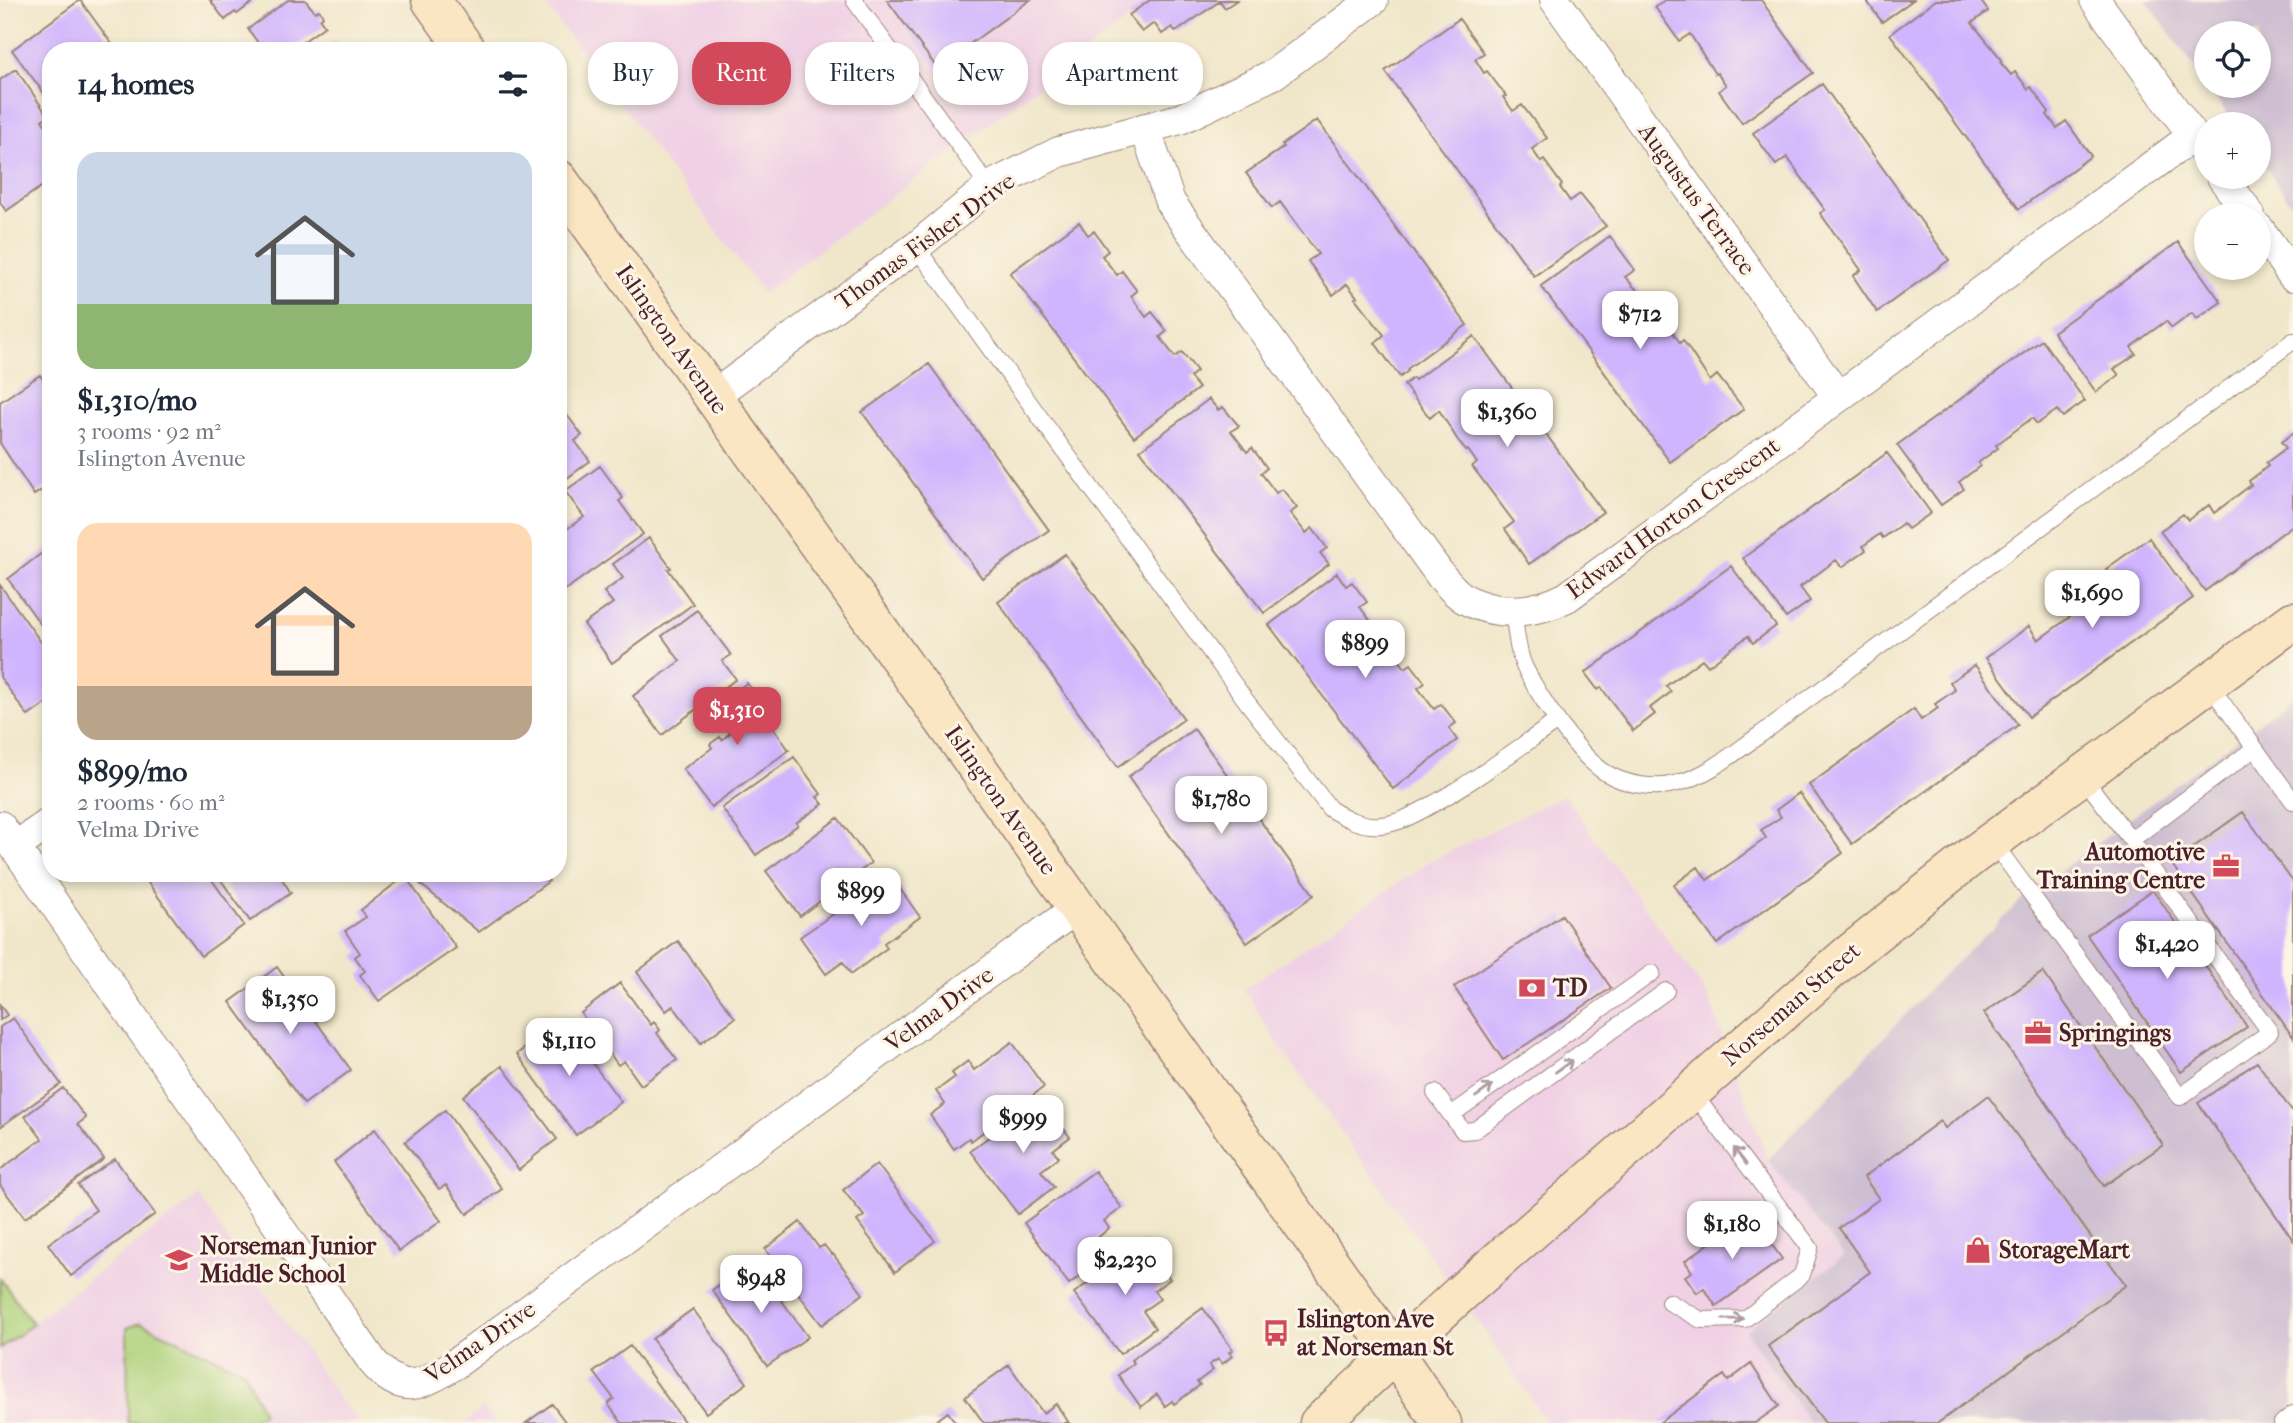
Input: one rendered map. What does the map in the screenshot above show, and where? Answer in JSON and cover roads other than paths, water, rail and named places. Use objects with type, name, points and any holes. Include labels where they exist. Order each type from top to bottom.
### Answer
[{"type":"main road","points":[[431,0],[461,42]]},
{"type":"main road","name":"Islington Avenue","points":[[567,192],[1078,907],[1442,1423]]},
{"type":"main road","name":"Norseman Street","points":[[1319,1423],[1460,1294],[1848,955],[1992,841],[2293,621]]},
{"type":"street","name":"Thomas Fisher Drive","points":[[713,396],[916,247],[989,187],[1059,152],[1180,119],[1274,74],[1373,0]]},
{"type":"street","name":"Augustus Terrace","points":[[1555,0],[1838,397]]},
{"type":"street","points":[[2095,0],[2194,138]]},
{"type":"street","name":"Edward Horton Crescent","points":[[1145,128],[1170,202],[1441,576],[1463,598],[1487,608],[1513,611],[1538,608],[1567,597],[1838,397],[2194,150]]},
{"type":"street","points":[[2271,246],[2293,276]]},
{"type":"street","points":[[8,837],[42,825]]},
{"type":"street","name":"Velma Drive","points":[[8,837],[373,1362],[394,1381],[406,1385],[420,1384],[455,1364],[1078,907]]},
{"type":"lane","points":[[854,0],[989,187]]},
{"type":"lane","points":[[916,247],[1247,702],[1330,809],[1363,824],[1380,825],[1403,820],[1456,792],[1557,721]]},
{"type":"lane","points":[[1513,611],[1524,667],[1557,721],[1594,764],[1607,774],[1629,783],[1652,786],[1676,784],[1699,776],[1760,734],[2293,341]]},
{"type":"lane","points":[[2208,683],[2293,801]]},
{"type":"lane","points":[[2131,840],[2255,748]]},
{"type":"lane","points":[[1992,841],[2180,1097],[2270,1032],[2082,776]]},
{"type":"lane","points":[[1451,1115],[1652,973]]},
{"type":"lane","points":[[1435,1093],[1463,1131],[1475,1130],[1666,991]]},
{"type":"lane","points":[[1669,1302],[1701,1320],[1745,1319],[1802,1275],[1810,1248],[1691,1091]]},
{"type":"lane","points":[[2282,1423],[2293,1415]]},
{"type":"place","name":"Automotive Training Centre","points":[[2226,866]]},
{"type":"place","name":"TD","points":[[1532,988]]},
{"type":"place","name":"Springings","points":[[2038,1033]]},
{"type":"place","name":"StorageMart","points":[[1978,1250]]},
{"type":"place","name":"Norseman Junior Middle School","points":[[179,1260]]},
{"type":"place","name":"Islington Ave at Norseman St","points":[[1276,1333]]}]
